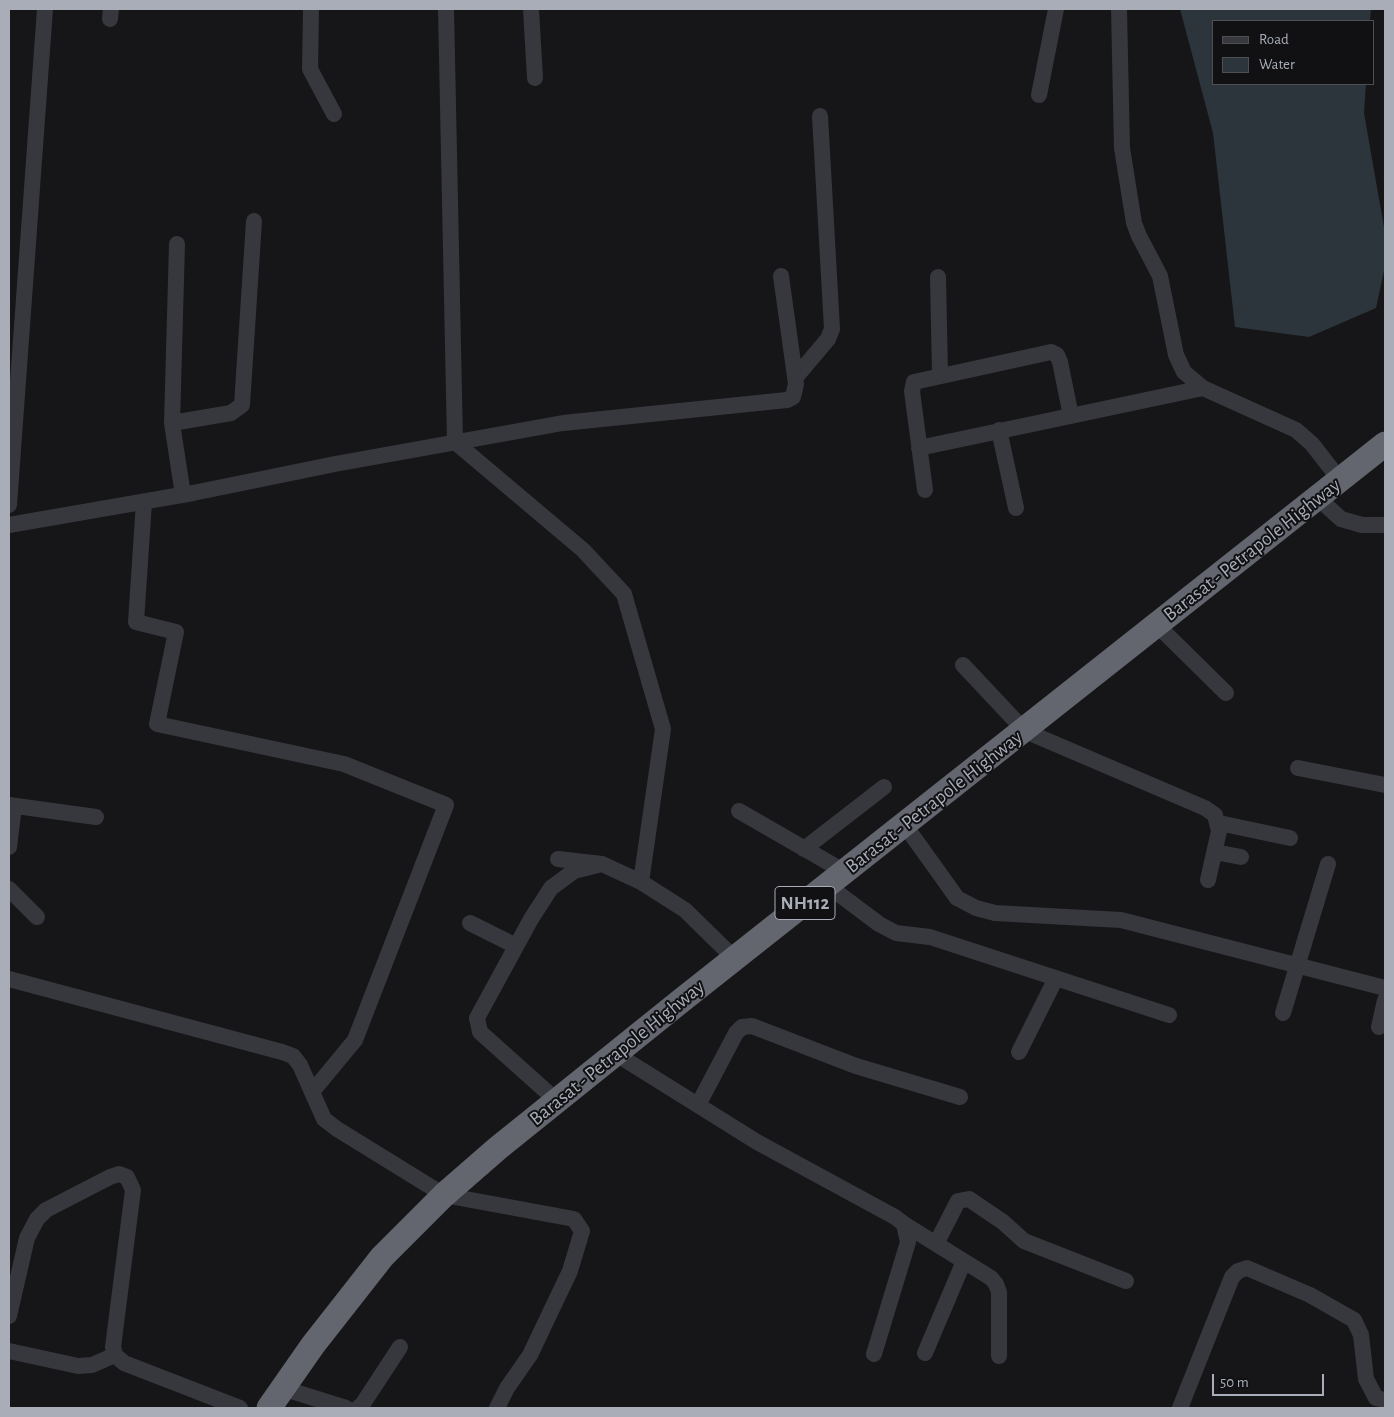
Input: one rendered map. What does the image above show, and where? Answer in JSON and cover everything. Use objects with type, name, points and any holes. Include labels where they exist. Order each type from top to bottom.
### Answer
[{"type":"highway","name":"Barasat - Petrapole Highway","points":[[276,1398],[382,1257],[444,1195],[557,1101],[904,824],[1025,731],[1385,444]]},
{"type":"street","points":[[9,505],[45,9]]},
{"type":"street","points":[[310,9],[310,69],[334,114]]},
{"type":"street","points":[[446,9],[455,442],[583,550],[624,594],[663,729],[641,882]]},
{"type":"street","points":[[531,9],[535,78]]},
{"type":"street","points":[[1040,95],[1056,9]]},
{"type":"street","points":[[1119,9],[1122,148],[1134,223],[1160,276],[1176,355],[1184,372],[1203,388],[1296,430],[1312,444],[1340,480]]},
{"type":"street","points":[[795,378],[828,339],[832,329],[820,116]]},
{"type":"street","points":[[172,424],[231,414],[242,405],[254,221]]},
{"type":"street","points":[[177,244],[172,424],[183,495]]},
{"type":"street","points":[[9,525],[183,495],[563,423],[787,400],[796,391],[781,276]]},
{"type":"street","points":[[938,277],[940,375]]},
{"type":"street","points":[[925,490],[912,385],[914,382],[1051,352],[1058,356],[1060,362],[1071,416]]},
{"type":"street","points":[[919,448],[1203,388]]},
{"type":"street","points":[[999,430],[1016,508]]},
{"type":"street","points":[[1318,498],[1341,519],[1362,525],[1385,525]]},
{"type":"street","points":[[144,502],[136,622],[176,632],[157,724],[344,764],[446,805],[355,1040],[312,1092]]},
{"type":"street","points":[[1156,625],[1226,693]]},
{"type":"street","points":[[963,665],[1025,731],[1206,808],[1215,815],[1219,823],[1215,852],[1208,880]]},
{"type":"street","points":[[1298,768],[1385,785]]},
{"type":"street","points":[[804,849],[884,787]]},
{"type":"street","points":[[9,847],[11,805],[96,817]]},
{"type":"street","points":[[739,811],[804,849],[879,924],[896,933],[930,937],[1169,1015]]},
{"type":"street","points":[[1219,823],[1290,838]]},
{"type":"street","points":[[904,824],[957,898],[976,908],[995,913],[1121,920],[1298,964],[1385,988]]},
{"type":"street","points":[[1215,852],[1241,857]]},
{"type":"street","points":[[558,859],[602,864],[641,882],[685,910],[735,959]]},
{"type":"street","points":[[557,1101],[480,1032],[477,1024],[481,1009],[551,888],[574,871],[602,864]]},
{"type":"street","points":[[1283,1013],[1328,864]]},
{"type":"street","points":[[9,889],[38,917]]},
{"type":"street","points":[[470,923],[516,946]]},
{"type":"street","points":[[1019,1052],[1056,978]]},
{"type":"street","points":[[9,979],[292,1056],[300,1065],[324,1119],[444,1195],[568,1216],[579,1224],[582,1231],[570,1271],[530,1356],[507,1388],[497,1408]]},
{"type":"street","points":[[1379,1027],[1385,1000]]},
{"type":"street","points":[[698,1105],[736,1033],[742,1028],[752,1026],[856,1066],[960,1097]]},
{"type":"street","points":[[616,1054],[757,1142],[896,1216],[904,1224],[991,1278],[999,1292],[999,1356]]},
{"type":"street","points":[[9,1316],[27,1238],[37,1219],[46,1210],[110,1177],[119,1174],[127,1177],[133,1190],[113,1347],[115,1355],[124,1363],[240,1408]]},
{"type":"street","points":[[936,1244],[958,1201],[969,1199],[1002,1222],[1024,1241],[1126,1280]]},
{"type":"street","points":[[874,1354],[908,1242],[904,1224]]},
{"type":"street","points":[[924,1353],[964,1261]]},
{"type":"street","points":[[1180,1408],[1232,1277],[1238,1271],[1247,1268],[1310,1295],[1354,1320],[1361,1334],[1366,1379],[1376,1398],[1385,1400]]},
{"type":"street","points":[[358,1408],[362,1405],[400,1347]]},
{"type":"street","points":[[9,1351],[78,1366],[92,1366],[115,1355]]},
{"type":"street","points":[[276,1398],[346,1408]]},
{"type":"water","points":[[1180,9],[1371,9],[1370,20],[1212,20],[1212,85],[1366,85],[1364,113],[1385,233],[1385,266],[1376,308],[1309,337],[1235,327],[1213,133]]}]
